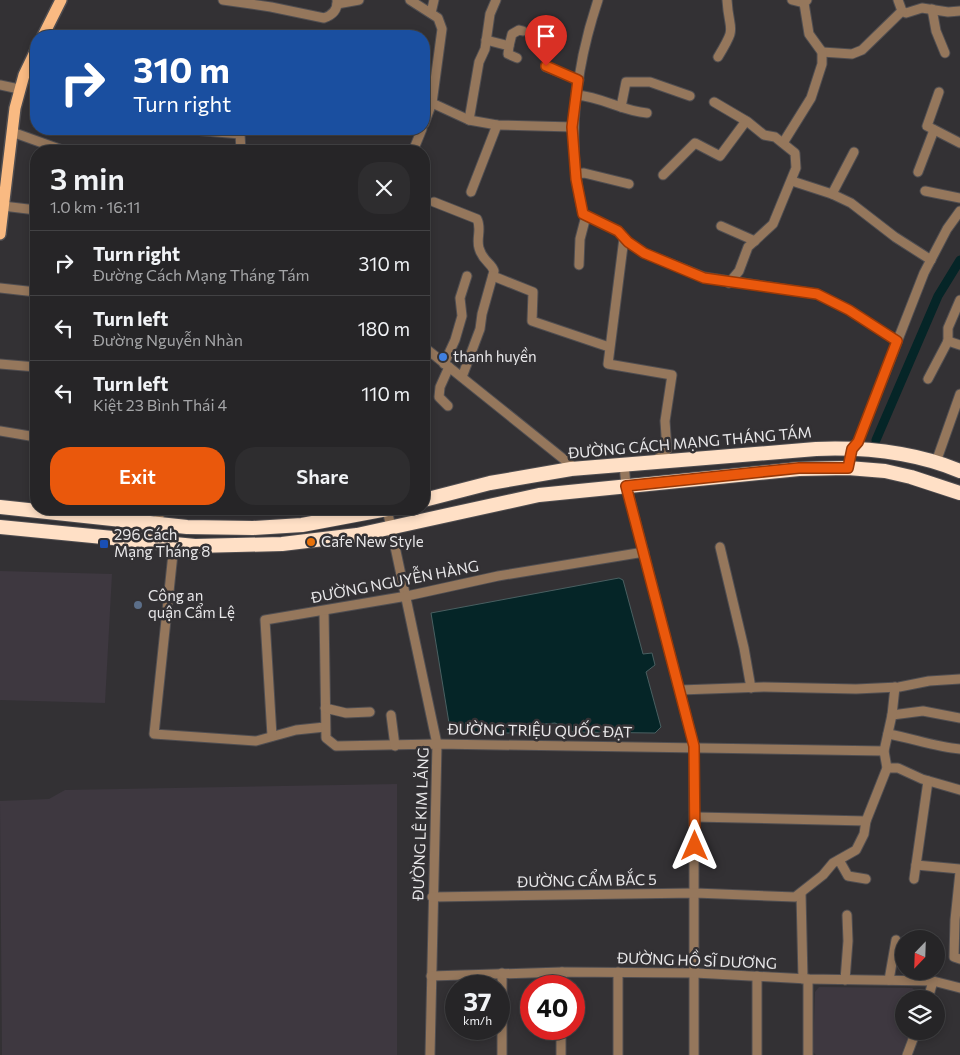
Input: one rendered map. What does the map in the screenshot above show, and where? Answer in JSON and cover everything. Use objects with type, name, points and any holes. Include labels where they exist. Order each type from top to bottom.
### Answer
[{"type":"highway","name":"ĐƯỜNG CÁCH MẠNG THÁNG TÁM","points":[[430,498],[490,483],[576,469],[816,449],[895,452],[936,462],[960,471]]},
{"type":"highway","points":[[0,527],[174,544],[222,546],[282,544],[330,539],[391,528],[513,500],[799,468],[848,468],[910,476],[960,493]]},
{"type":"highway","points":[[0,507],[30,509]]},
{"type":"highway","points":[[98,515],[158,524],[206,528],[276,527],[322,522],[357,515]]},
{"type":"main road","points":[[46,30],[61,0]]},
{"type":"main road","points":[[0,234],[19,89],[30,64]]},
{"type":"street","points":[[223,0],[271,6],[324,18],[336,9],[337,2],[359,0]]},
{"type":"street","points":[[410,0],[438,18],[442,29],[430,108]]},
{"type":"street","points":[[431,13],[434,0]]},
{"type":"street","points":[[469,120],[479,62],[485,49],[490,14],[496,0]]},
{"type":"street","points":[[579,265],[580,239],[585,215],[576,174],[572,127],[578,80],[598,0]]},
{"type":"street","points":[[718,57],[732,34],[733,27],[727,0]]},
{"type":"street","points":[[783,144],[811,98],[822,64],[822,52],[810,34],[806,1],[792,0]]},
{"type":"street","points":[[898,0],[902,11]]},
{"type":"street","points":[[902,11],[906,13],[922,4],[932,9],[948,12],[960,11]]},
{"type":"street","points":[[932,9],[936,31],[945,53]]},
{"type":"street","points":[[822,52],[852,54],[868,45],[902,11]]},
{"type":"street","points":[[517,58],[508,54],[509,46],[512,34],[520,30],[523,31]]},
{"type":"street","points":[[486,40],[509,46]]},
{"type":"street","points":[[546,66],[578,80]]},
{"type":"street","points":[[621,107],[626,82],[650,82],[690,96]]},
{"type":"street","points":[[0,84],[19,89]]},
{"type":"street","points":[[918,172],[931,128],[938,92]]},
{"type":"street","points":[[577,95],[590,96],[631,111],[647,113]]},
{"type":"street","points":[[714,102],[746,121],[764,135],[775,137],[795,153],[796,168],[792,181],[773,224],[748,247],[739,272],[729,282]]},
{"type":"street","points":[[432,103],[469,120],[497,125],[572,127]]},
{"type":"street","points":[[663,175],[695,143],[720,156],[746,121]]},
{"type":"street","points":[[470,192],[497,125]]},
{"type":"street","points":[[931,128],[960,143]]},
{"type":"street","points":[[12,132],[48,145]]},
{"type":"street","points":[[832,194],[854,152]]},
{"type":"street","points":[[576,174],[584,173],[629,184]]},
{"type":"street","points":[[792,181],[832,194],[863,211],[895,237],[931,260]]},
{"type":"street","points":[[925,191],[960,198]]},
{"type":"street","points":[[434,202],[474,217],[478,221],[478,244],[483,259],[493,267],[493,276],[482,314],[480,329],[462,377]]},
{"type":"street","points":[[3,206],[30,209]]},
{"type":"street","points":[[848,468],[852,449],[858,442],[931,260],[947,229],[960,211]]},
{"type":"street","points":[[585,215],[618,231],[644,253],[704,278],[817,294],[849,310],[897,341]]},
{"type":"street","points":[[721,226],[755,241]]},
{"type":"street","points":[[624,238],[608,364],[672,374],[665,421],[667,450],[655,462]]},
{"type":"street","points":[[448,406],[439,396],[440,387],[462,316],[460,298],[467,276]]},
{"type":"street","points":[[493,276],[531,291],[534,298],[532,321],[609,347]]},
{"type":"street","points":[[0,288],[30,291]]},
{"type":"street","points":[[928,379],[948,341],[948,328],[960,300]]},
{"type":"street","points":[[948,341],[960,344]]},
{"type":"street","points":[[430,353],[576,469]]},
{"type":"street","points":[[0,364],[30,366]]},
{"type":"street","points":[[936,462],[960,394]]},
{"type":"street","points":[[0,431],[30,436]]},
{"type":"street","points":[[624,465],[626,486],[694,746],[694,1055]]},
{"type":"street","points":[[158,524],[159,515]]},
{"type":"street","name":"ĐƯỜNG LÊ KIM LĂNG","points":[[388,515],[437,744],[432,898],[430,1055]]},
{"type":"street","points":[[174,544],[153,732],[156,735],[201,735],[256,741],[296,730],[325,727],[324,611]]},
{"type":"street","points":[[720,547],[743,642],[751,688]]},
{"type":"street","name":"ĐƯỜNG NGUYỄN HÀNG","points":[[272,736],[265,620],[406,596],[498,576],[644,552]]},
{"type":"street","points":[[680,690],[751,688],[856,689],[895,687],[929,681],[960,679]]},
{"type":"street","points":[[808,1055],[800,894],[839,860],[856,850],[864,834],[866,821],[887,768],[884,751],[892,715],[895,687]]},
{"type":"street","points":[[325,708],[346,713],[370,712]]},
{"type":"street","points":[[892,715],[923,711],[960,718]]},
{"type":"street","points":[[391,715],[395,746]]},
{"type":"street","name":"ĐƯỜNG TRIỆU QUỐC ĐẠT","points":[[325,727],[326,738],[336,746],[437,744],[694,746],[884,751]]},
{"type":"street","points":[[888,734],[909,737],[940,748],[960,749]]},
{"type":"street","points":[[887,768],[898,768],[928,781],[960,790]]},
{"type":"street","points":[[914,879],[928,781]]},
{"type":"street","points":[[695,817],[866,821]]},
{"type":"street","points":[[839,860],[848,876],[866,879]]},
{"type":"street","points":[[916,865],[960,871],[955,920],[954,957],[960,959]]},
{"type":"street","name":"ĐƯỜNG CẨM BẮC 5","points":[[432,898],[695,892],[796,897],[800,894]]},
{"type":"street","points":[[845,980],[848,941],[847,915]]},
{"type":"street","points":[[890,980],[895,947]]},
{"type":"street","name":"ĐƯỜNG HỒ SĨ DƯƠNG","points":[[431,976],[562,972],[695,973],[805,979],[933,981],[960,988]]},
{"type":"street","points":[[618,972],[618,1055]]},
{"type":"street","points":[[502,973],[502,1055]]},
{"type":"street","points":[[757,976],[757,1055]]},
{"type":"street","points":[[930,990],[933,981]]},
{"type":"street","points":[[561,1040],[561,1055]]},
{"type":"street","points":[[907,1055],[913,1040]]},
{"type":"shaded area","points":[[0,571],[112,574],[105,703],[0,700]]},
{"type":"shaded area","points":[[397,784],[397,1055],[2,1055],[0,801],[49,799],[65,790]]},
{"type":"shaded area","points":[[819,987],[912,988],[915,990],[895,990],[895,1040],[907,1040],[901,1055],[816,1055],[813,1052],[815,992]]},
{"type":"water","points":[[619,578],[623,580],[643,654],[652,653],[655,665],[646,672],[661,727],[655,733],[573,732],[555,723],[545,724],[535,733],[466,733],[449,723],[431,613]]},
{"type":"waterway","points":[[876,440],[938,296],[960,260]]},
{"type":"place","name":"thanh huyền","points":[[443,357]]},
{"type":"place","name":"Cafe New Style","points":[[311,542]]},
{"type":"place","name":"296 Cách Mạng Tháng 8","points":[[104,544]]},
{"type":"place","name":"Công an quận Cẩm Lệ","points":[[138,605]]},
{"type":"route","points":[[546,66],[578,80],[572,127],[576,179],[583,214],[618,231],[628,242],[644,253],[704,278],[817,294],[849,310],[897,341],[858,442],[852,449],[848,468],[799,468],[626,486],[694,746],[695,846]]}]
